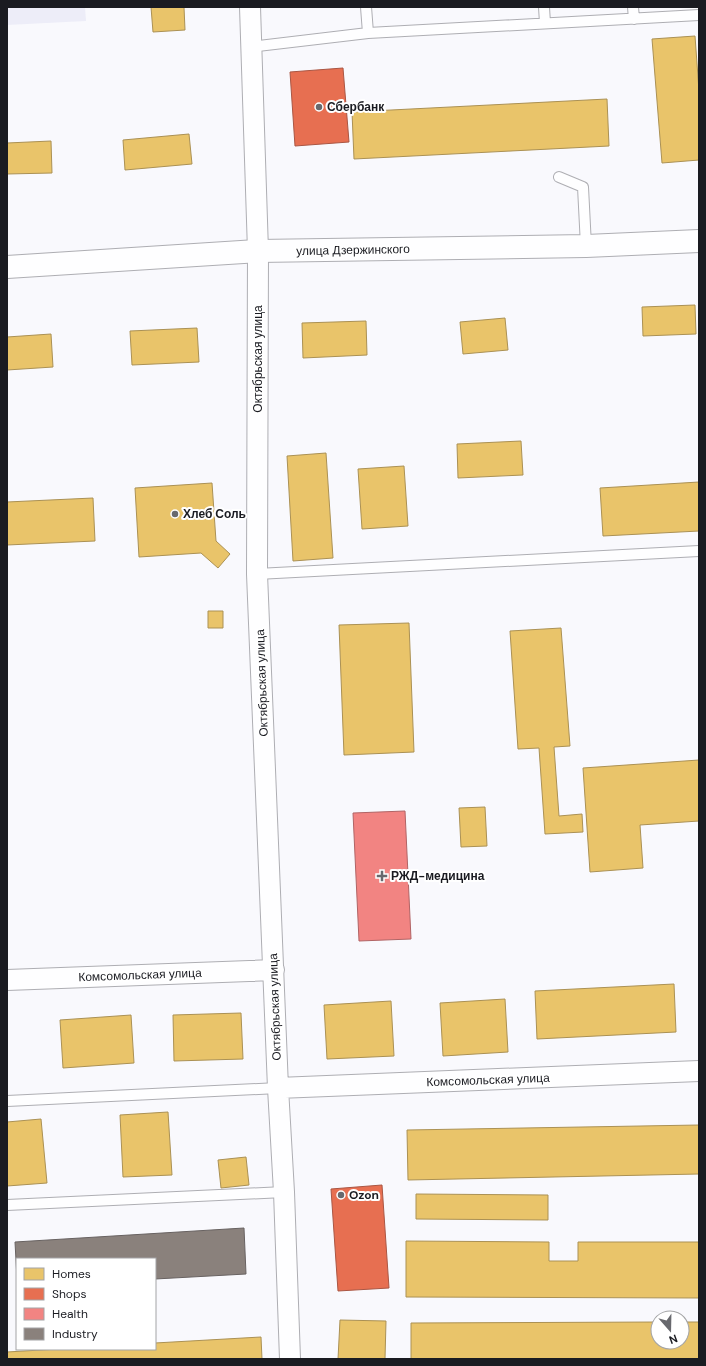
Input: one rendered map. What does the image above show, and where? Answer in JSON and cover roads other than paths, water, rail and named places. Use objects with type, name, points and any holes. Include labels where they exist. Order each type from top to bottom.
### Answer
[{"type":"street","name":"Октябрьская улица","points":[[250,7],[250,47],[258,251],[257,574],[290,1359]]},
{"type":"street","name":"улица Дзержинского","points":[[7,267],[258,251],[586,246],[699,241]]},
{"type":"street","name":"Комсомольская улица","points":[[7,980],[274,970]]},
{"type":"street","name":"Комсомольская улица","points":[[278,1088],[699,1071]]},
{"type":"lane","points":[[366,7],[368,34]]},
{"type":"lane","points":[[544,7],[545,23]]},
{"type":"lane","points":[[633,7],[634,19]]},
{"type":"lane","points":[[250,47],[368,34],[699,15]]},
{"type":"lane","points":[[559,177],[583,187],[586,246]]},
{"type":"lane","points":[[257,574],[699,551]]},
{"type":"lane","points":[[7,1102],[278,1088]]},
{"type":"lane","points":[[7,1205],[284,1192]]},
{"type":"place","name":"Сбербанк","points":[[319,107]]},
{"type":"place","name":"Хлеб Соль","points":[[175,514]]},
{"type":"place","name":"РЖД-медицина","points":[[382,876]]},
{"type":"place","name":"Ozon","points":[[341,1195]]}]
